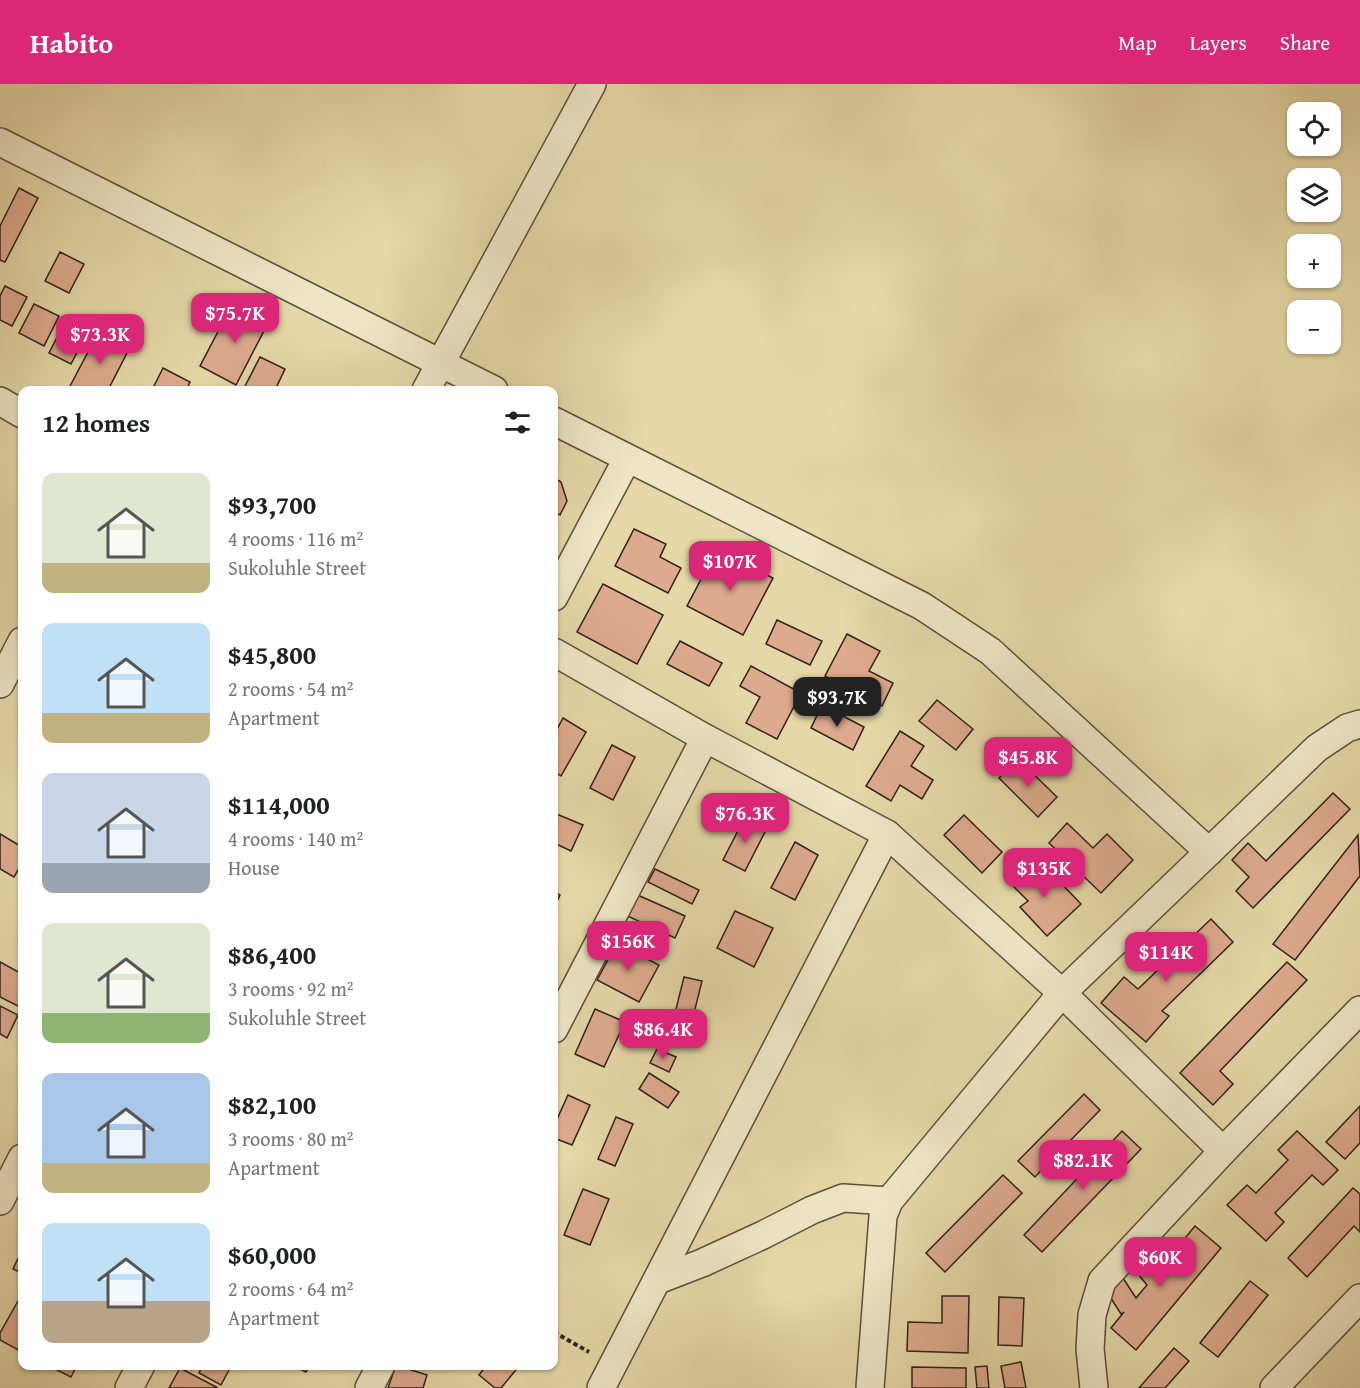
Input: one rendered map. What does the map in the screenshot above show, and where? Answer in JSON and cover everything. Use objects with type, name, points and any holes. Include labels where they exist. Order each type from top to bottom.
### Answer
[{"type":"street","points":[[428,386],[592,84]]},
{"type":"street","points":[[0,142],[486,386]]},
{"type":"street","points":[[0,401],[18,412]]},
{"type":"street","points":[[558,423],[921,606],[990,651],[1209,852]]},
{"type":"street","points":[[558,589],[627,459]]},
{"type":"street","points":[[0,684],[18,649]]},
{"type":"street","points":[[558,654],[705,738],[887,834],[1062,993],[1223,1151]]},
{"type":"street","points":[[870,1388],[883,1216],[889,1201],[1062,993],[1317,748],[1347,728],[1360,724]]},
{"type":"street","points":[[558,1021],[705,738]]},
{"type":"street","points":[[612,1379],[657,1280],[887,834]]},
{"type":"street","points":[[1094,1388],[1090,1349],[1092,1315],[1102,1281],[1223,1151],[1360,1010]]},
{"type":"street","points":[[0,1201],[18,1166]]},
{"type":"street","points":[[657,1280],[702,1263],[812,1210],[843,1198],[889,1201]]},
{"type":"street","points":[[1274,1388],[1360,1298]]},
{"type":"street","points":[[129,1388],[138,1370]]},
{"type":"street","points":[[369,1388],[378,1370]]},
{"type":"path","points":[[558,1335],[612,1379]]},
{"type":"building","points":[[19,188],[38,198],[5,262],[0,260],[0,226]]},
{"type":"building","points":[[60,252],[84,264],[69,293],[45,281]]},
{"type":"building","points":[[5,286],[27,297],[12,326],[0,320],[0,296]]},
{"type":"building","points":[[233,303],[269,321],[236,385],[200,366]]},
{"type":"building","points":[[34,304],[59,316],[44,346],[19,333]]},
{"type":"building","points":[[66,320],[88,331],[71,364],[49,353]]},
{"type":"building","points":[[98,333],[129,349],[110,386],[70,386]]},
{"type":"building","points":[[260,357],[285,369],[277,386],[245,386]]},
{"type":"building","points":[[163,368],[190,382],[188,386],[154,386]]},
{"type":"building","points":[[558,480],[561,482],[567,501],[560,515],[558,514]]},
{"type":"building","points":[[634,529],[666,544],[660,557],[681,568],[668,593],[615,566]]},
{"type":"building","points":[[717,549],[773,578],[743,635],[687,606]]},
{"type":"building","points":[[603,584],[663,615],[637,664],[577,632]]},
{"type":"building","points":[[777,620],[822,641],[810,665],[766,644]]},
{"type":"building","points":[[847,634],[880,651],[869,671],[893,683],[882,706],[825,676]]},
{"type":"building","points":[[680,641],[722,663],[709,686],[667,664]]},
{"type":"building","points":[[751,666],[801,693],[777,739],[746,723],[760,697],[740,686]]},
{"type":"building","points":[[937,700],[973,729],[956,750],[919,721]]},
{"type":"building","points":[[822,705],[864,727],[853,750],[811,728]]},
{"type":"building","points":[[563,718],[586,732],[561,776],[558,774],[558,727]]},
{"type":"building","points":[[900,731],[924,746],[911,766],[933,780],[922,799],[900,785],[891,801],[866,786]]},
{"type":"building","points":[[612,745],[635,757],[613,800],[590,788]]},
{"type":"building","points":[[1018,759],[1057,797],[1038,817],[999,778]]},
{"type":"building","points":[[1333,793],[1350,809],[1253,908],[1236,891],[1249,877],[1232,860],[1248,843],[1266,861]]},
{"type":"building","points":[[558,815],[583,825],[571,851],[558,845]]},
{"type":"building","points":[[964,815],[1002,852],[982,873],[944,835]]},
{"type":"building","points":[[745,817],[767,828],[745,871],[723,860]]},
{"type":"building","points":[[1067,823],[1093,848],[1107,834],[1133,860],[1101,893],[1049,843]]},
{"type":"building","points":[[0,834],[18,845],[18,870],[14,877],[0,869]]},
{"type":"building","points":[[1358,835],[1360,876],[1295,960],[1273,944]]},
{"type":"building","points":[[795,842],[818,855],[795,900],[771,888]]},
{"type":"building","points":[[1029,864],[1048,883],[1055,877],[1081,904],[1047,936],[1020,907],[1028,901],[1009,882]]},
{"type":"building","points":[[655,869],[699,890],[692,904],[648,882]]},
{"type":"building","points":[[633,893],[685,916],[675,938],[623,914]]},
{"type":"building","points":[[735,911],[773,928],[754,967],[717,948]]},
{"type":"building","points":[[1211,919],[1233,942],[1162,1011],[1169,1016],[1146,1042],[1101,1003],[1124,977],[1138,989]]},
{"type":"building","points":[[617,943],[659,965],[639,1002],[597,980]]},
{"type":"building","points":[[0,962],[18,972],[18,1006],[0,997]]},
{"type":"building","points":[[1287,962],[1307,980],[1220,1071],[1233,1084],[1213,1105],[1180,1073]]},
{"type":"building","points":[[684,977],[702,981],[691,1025],[673,1021]]},
{"type":"building","points":[[0,1006],[18,1015],[7,1038],[0,1034]]},
{"type":"building","points":[[595,1009],[625,1022],[604,1067],[575,1054]]},
{"type":"building","points":[[657,1049],[676,1057],[669,1072],[650,1063]]},
{"type":"building","points":[[649,1073],[679,1092],[668,1108],[639,1089]]},
{"type":"building","points":[[1084,1094],[1100,1110],[1035,1177],[1018,1161]]},
{"type":"building","points":[[568,1095],[590,1105],[572,1145],[558,1140],[558,1117]]},
{"type":"building","points":[[1360,1106],[1360,1143],[1345,1159],[1326,1142]]},
{"type":"building","points":[[616,1117],[633,1124],[615,1166],[598,1159]]},
{"type":"building","points":[[1122,1131],[1141,1149],[1042,1252],[1024,1235]]},
{"type":"building","points":[[1297,1131],[1338,1170],[1323,1185],[1312,1175],[1275,1213],[1284,1222],[1266,1241],[1227,1205],[1247,1185],[1256,1193],[1288,1160],[1278,1150]]},
{"type":"building","points":[[1003,1175],[1022,1193],[945,1272],[926,1253]]},
{"type":"building","points":[[1353,1188],[1360,1194],[1360,1232],[1354,1226],[1307,1277],[1288,1258]]},
{"type":"building","points":[[583,1189],[609,1199],[590,1245],[564,1235]]},
{"type":"building","points":[[1195,1226],[1221,1248],[1136,1350],[1111,1328],[1124,1312],[1121,1314],[1105,1289],[1123,1278],[1136,1298],[1147,1285],[1133,1268],[1146,1258],[1157,1272]]},
{"type":"building","points":[[18,1258],[18,1271],[13,1269]]},
{"type":"building","points":[[1250,1281],[1268,1295],[1218,1357],[1200,1343]]},
{"type":"building","points":[[942,1296],[969,1296],[968,1353],[907,1351],[908,1322],[942,1323]]},
{"type":"building","points":[[999,1297],[1024,1298],[1022,1346],[998,1345]]},
{"type":"building","points":[[18,1301],[18,1350],[0,1340],[0,1333]]},
{"type":"building","points":[[1174,1348],[1189,1361],[1165,1388],[1139,1388]]},
{"type":"building","points":[[1021,1362],[1026,1388],[1005,1388],[1001,1366]]},
{"type":"building","points":[[987,1366],[989,1388],[977,1388],[975,1367]]},
{"type":"building","points":[[912,1367],[966,1368],[966,1388],[912,1388]]},
{"type":"building","points":[[57,1370],[74,1370],[71,1377]]},
{"type":"building","points":[[179,1370],[184,1370],[218,1388],[169,1388]]},
{"type":"building","points":[[200,1370],[229,1370],[221,1385],[199,1373]]},
{"type":"building","points":[[394,1370],[412,1370],[427,1375],[423,1388],[388,1388]]},
{"type":"building","points":[[483,1370],[516,1370],[501,1388],[495,1388],[479,1375]]}]
